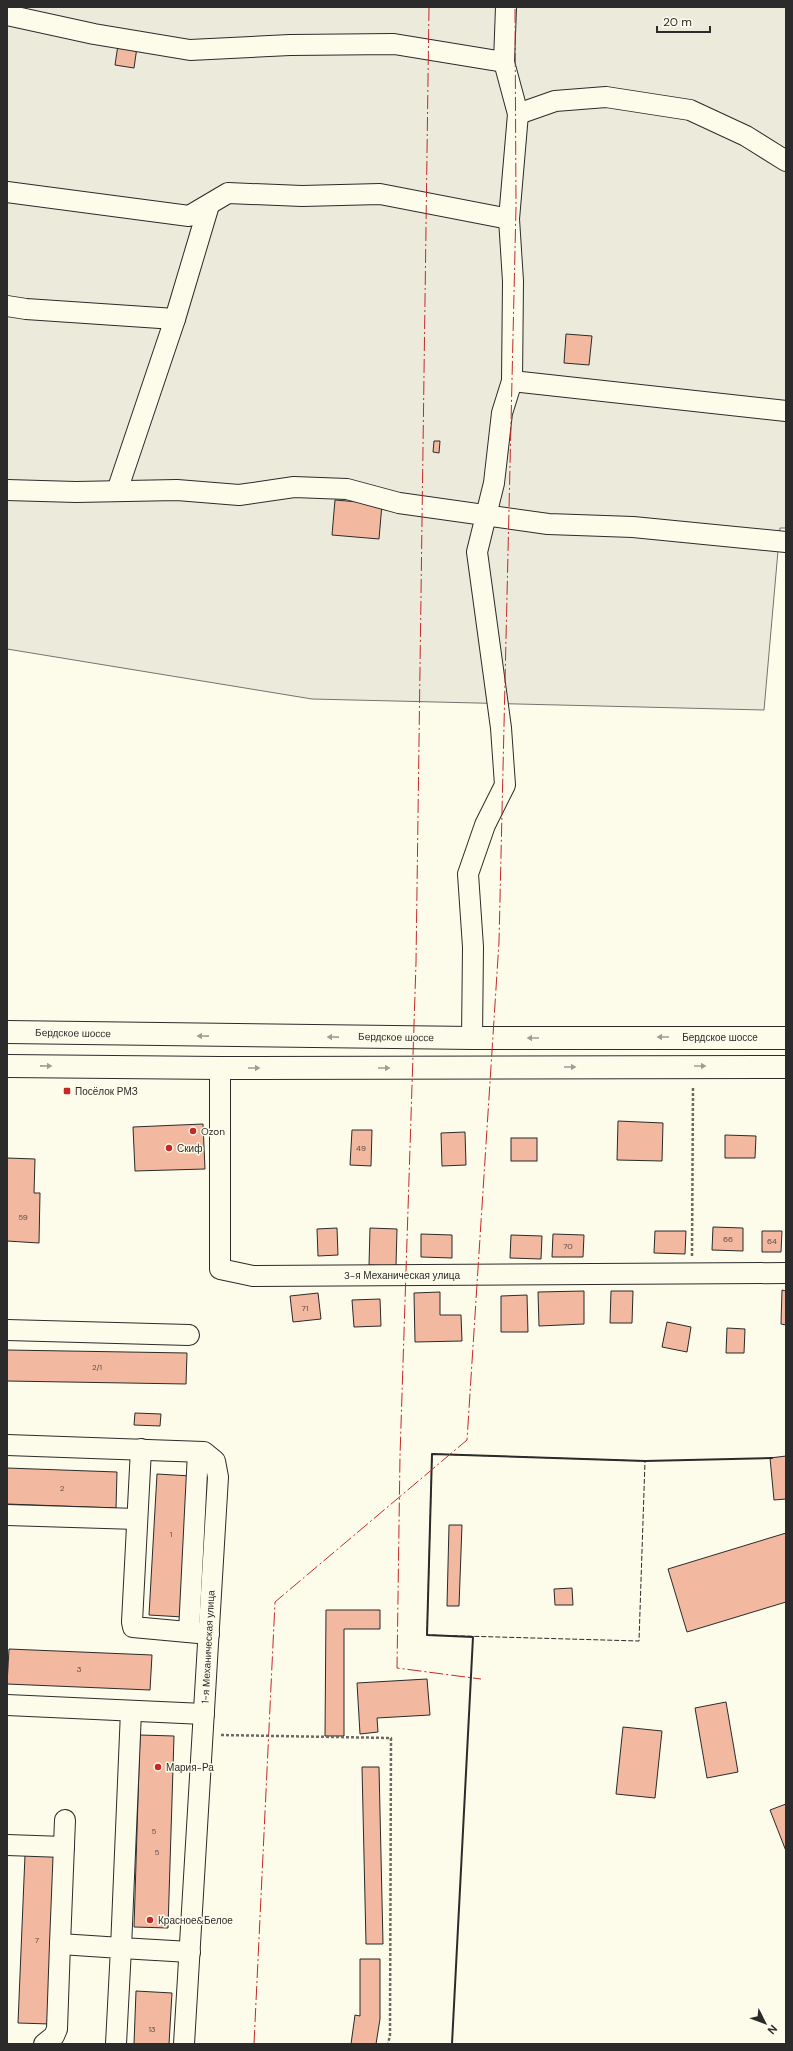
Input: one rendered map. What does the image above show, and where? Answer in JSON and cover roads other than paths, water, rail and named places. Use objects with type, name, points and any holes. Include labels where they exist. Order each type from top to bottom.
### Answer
[{"type":"highway","name":"Бердское шоссе","points":[[7,1032],[472,1038],[786,1038]]},
{"type":"highway","points":[[7,1066],[220,1068],[786,1067]]},
{"type":"street","points":[[472,1038],[473,947],[468,874],[485,825],[504,785],[501,728],[477,552],[494,482],[502,413],[512,381],[513,281],[509,219],[518,114],[504,62],[506,7]]},
{"type":"street","points":[[7,14],[94,34],[190,50],[290,45],[394,44],[504,62]]},
{"type":"street","points":[[518,114],[555,101],[606,97],[690,110],[746,136],[786,161]]},
{"type":"street","points":[[7,192],[189,216],[228,193],[302,196],[380,194],[509,219]]},
{"type":"street","points":[[117,491],[175,319],[209,204]]},
{"type":"street","points":[[7,306],[26,309],[175,319]]},
{"type":"street","points":[[512,381],[786,411]]},
{"type":"street","points":[[7,490],[76,492],[177,490],[239,495],[294,487],[347,489],[399,503],[548,524],[633,528],[786,542]]},
{"type":"street","name":"3-я Механическая улица","points":[[220,1068],[220,1269],[253,1276],[786,1273]]},
{"type":"street","points":[[7,1330],[189,1335]]},
{"type":"street","name":"1-я Механическая улица","points":[[7,1445],[204,1452],[215,1462],[218,1477],[184,2044]]},
{"type":"street","points":[[140,1449],[133,1627],[209,1634]]},
{"type":"street","points":[[188,1632],[198,1452]]},
{"type":"street","points":[[7,1514],[137,1519]]},
{"type":"street","points":[[7,1705],[204,1714]]},
{"type":"street","points":[[116,2044],[131,1711]]},
{"type":"street","points":[[44,2044],[54,2036],[57,2029],[65,1820]]},
{"type":"street","points":[[7,1845],[64,1847]]},
{"type":"street","points":[[60,1944],[190,1952]]},
{"type":"place","name":"Посёлок РМЗ","points":[[67,1091]]},
{"type":"place","name":"Ozon","points":[[193,1131]]},
{"type":"place","name":"Скиф","points":[[169,1148]]},
{"type":"place","name":"Мария-Ра","points":[[158,1767]]},
{"type":"place","name":"Красное&Белое","points":[[150,1920]]}]
